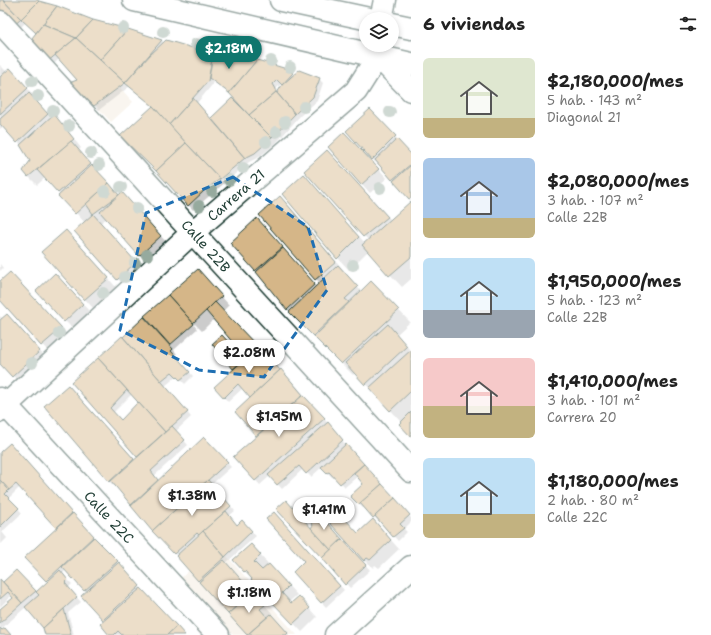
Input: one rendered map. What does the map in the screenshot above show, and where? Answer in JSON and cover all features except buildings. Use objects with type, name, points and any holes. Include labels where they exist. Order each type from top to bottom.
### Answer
[{"type":"main road","points":[[134,0],[411,64]]},
{"type":"main road","points":[[280,0],[359,17]]},
{"type":"main road","points":[[382,12],[385,0]]},
{"type":"main road","name":"Calle 22B","points":[[0,22],[411,471]]},
{"type":"main road","points":[[399,25],[411,28]]},
{"type":"main road","points":[[378,56],[411,90]]},
{"type":"main road","name":"Carrera 21","points":[[2,406],[193,232],[356,91],[378,56]]},
{"type":"main road","name":"Calle 22C","points":[[2,406],[218,635]]},
{"type":"main road","points":[[336,635],[411,567]]},
{"type":"highlighted area","points":[[233,177],[308,227],[327,290],[264,377],[199,370],[120,330],[146,213]]},
{"type":"shaded area","points":[[104,70],[133,102],[111,122],[82,91]]},
{"type":"shaded area","points":[[217,545],[297,635],[233,635],[181,578]]}]
